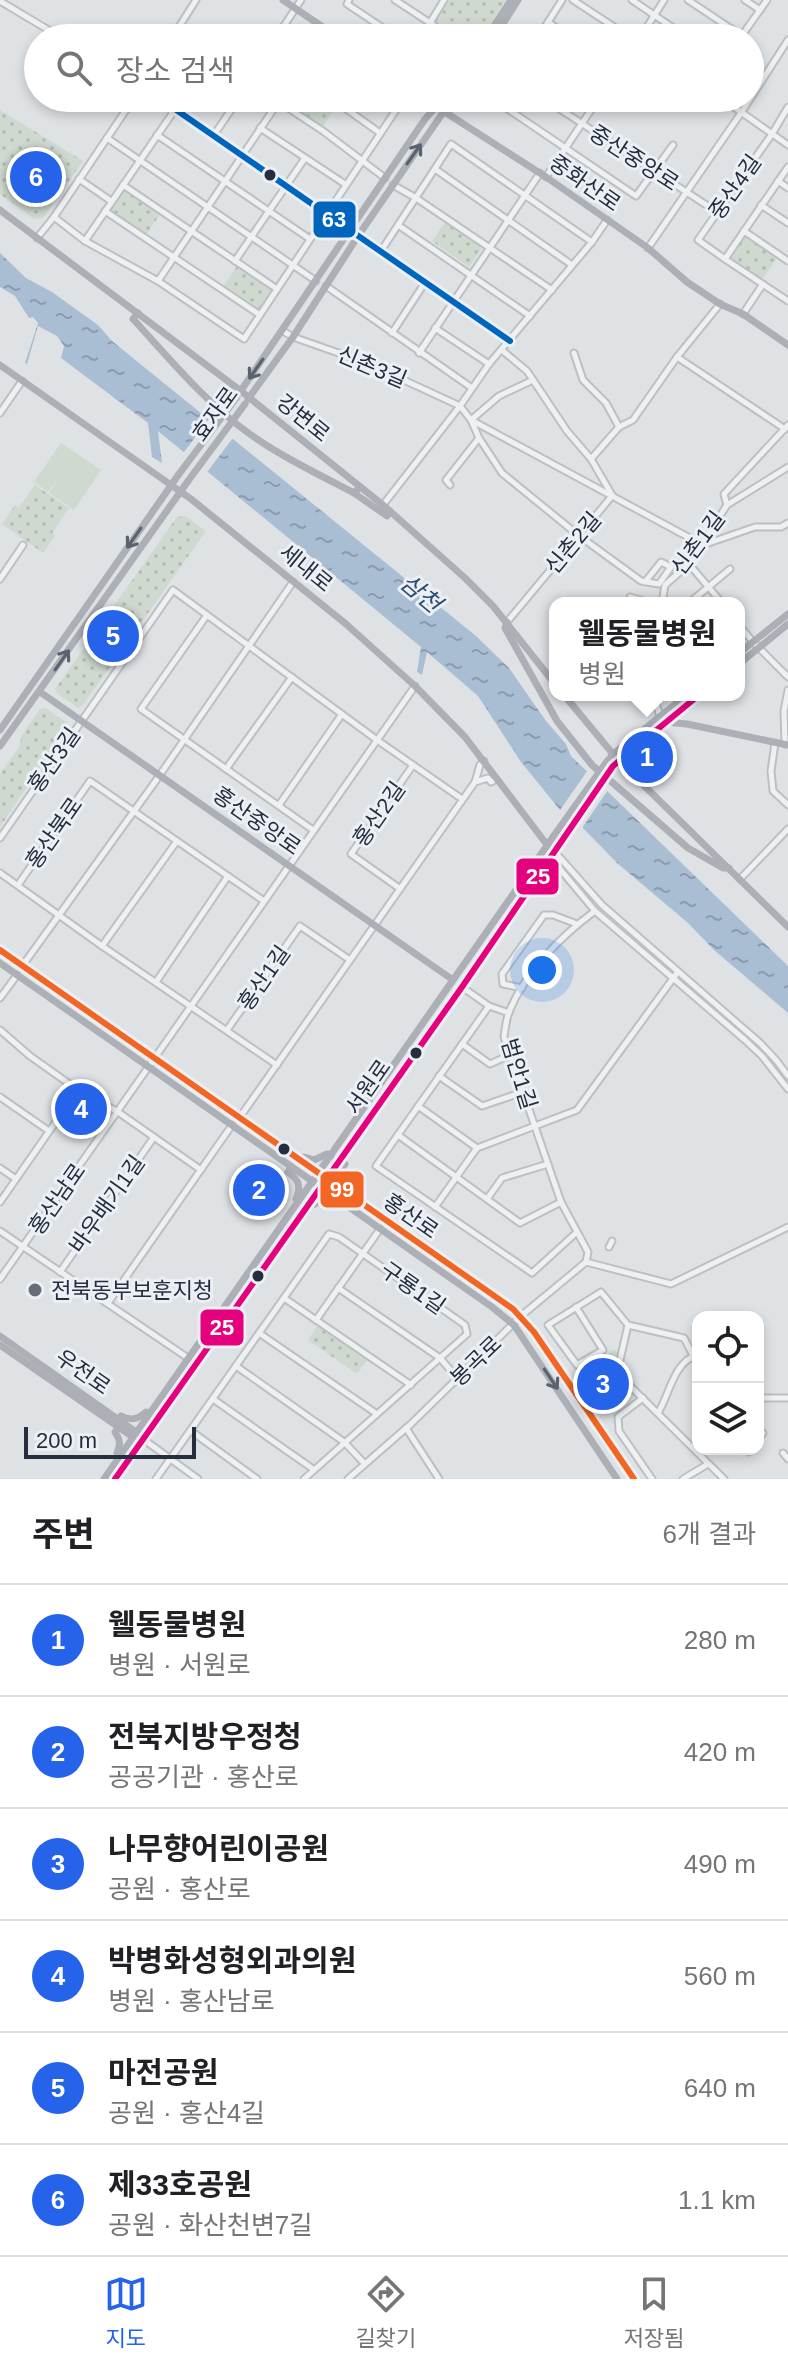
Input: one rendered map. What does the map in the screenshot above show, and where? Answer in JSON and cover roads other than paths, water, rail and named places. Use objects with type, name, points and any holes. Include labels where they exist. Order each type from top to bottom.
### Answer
[{"type":"street","points":[[181,24],[196,0]]},
{"type":"street","points":[[283,0],[319,24]]},
{"type":"street","points":[[286,24],[301,0]]},
{"type":"street","points":[[349,0],[347,4],[377,24]]},
{"type":"street","points":[[397,2],[430,23],[444,0]]},
{"type":"street","points":[[495,24],[511,0]]},
{"type":"street","points":[[503,24],[518,0]]},
{"type":"street","points":[[551,24],[548,22],[562,0]]},
{"type":"street","points":[[573,0],[610,24]]},
{"type":"street","points":[[632,0],[667,24]]},
{"type":"street","points":[[649,24],[664,0]]},
{"type":"street","points":[[688,0],[722,24]]},
{"type":"street","points":[[745,0],[760,10]]},
{"type":"street","points":[[750,24],[767,0]]},
{"type":"street","points":[[0,1],[39,24]]},
{"type":"street","name":"중산중앙로","points":[[764,77],[788,40]]},
{"type":"street","name":"중산4길","points":[[725,259],[698,240],[788,107]]},
{"type":"street","points":[[37,238],[125,112]]},
{"type":"street","points":[[85,241],[173,112]]},
{"type":"street","points":[[182,112],[510,341]]},
{"type":"street","points":[[214,135],[230,112]]},
{"type":"street","points":[[158,281],[270,112]]},
{"type":"street","points":[[296,112],[385,179]]},
{"type":"street","points":[[354,112],[380,133]]},
{"type":"street","points":[[54,217],[85,241],[158,281],[244,339],[395,112]]},
{"type":"street","name":"효자로","points":[[1,727],[283,331],[425,119],[437,112]]},
{"type":"street","name":"효자로","points":[[0,746],[293,337],[439,112]]},
{"type":"street","name":"중화산로","points":[[443,112],[543,175],[648,248],[687,282],[720,304],[743,314],[788,345]]},
{"type":"street","points":[[515,112],[636,196],[673,145]]},
{"type":"street","name":"중산중앙로","points":[[565,112],[686,192]]},
{"type":"street","points":[[419,353],[507,220],[565,148],[589,112]]},
{"type":"street","points":[[741,113],[788,145]]},
{"type":"street","name":"중산중앙로","points":[[648,248],[741,113]]},
{"type":"street","points":[[260,128],[345,184]]},
{"type":"street","points":[[157,135],[310,239]]},
{"type":"street","points":[[107,138],[316,281]]},
{"type":"street","points":[[381,251],[451,144],[592,242]]},
{"type":"street","points":[[235,261],[305,158]]},
{"type":"street","points":[[788,167],[725,259],[788,301]]},
{"type":"street","points":[[435,169],[572,265]]},
{"type":"street","points":[[79,179],[111,201]]},
{"type":"street","points":[[778,181],[788,188]]},
{"type":"street","points":[[123,185],[277,289]]},
{"type":"street","points":[[393,185],[552,290]]},
{"type":"street","points":[[686,192],[717,212]]},
{"type":"street","points":[[761,205],[788,223]]},
{"type":"street","name":"강변로","points":[[0,210],[138,313],[357,490]]},
{"type":"street","points":[[105,211],[260,315]]},
{"type":"street","points":[[138,313],[133,319],[193,384],[246,431],[295,461],[357,490],[387,516],[386,508],[489,364],[607,220]]},
{"type":"street","points":[[398,225],[530,316]]},
{"type":"street","points":[[744,231],[788,261]]},
{"type":"street","points":[[392,333],[426,281]]},
{"type":"street","points":[[743,314],[763,284]]},
{"type":"street","points":[[325,285],[472,388]]},
{"type":"street","points":[[502,350],[527,371],[567,431],[591,459],[619,427],[633,420],[677,357],[720,304]]},
{"type":"street","points":[[435,328],[489,364]]},
{"type":"street","name":"신촌3길","points":[[283,331],[367,363],[460,406],[502,473],[578,535],[645,582]]},
{"type":"street","points":[[574,353],[583,380],[606,403],[619,427]]},
{"type":"street","points":[[677,357],[786,427],[724,494],[727,505]]},
{"type":"street","name":"세내로","points":[[0,365],[191,499],[294,581],[415,686],[465,737],[496,779],[602,905],[762,1056],[788,1089]]},
{"type":"street","points":[[471,420],[499,396],[533,380]]},
{"type":"street","points":[[0,413],[22,381]]},
{"type":"street","name":"신촌3길","points":[[471,420],[700,545]]},
{"type":"street","points":[[450,485],[446,480],[479,438]]},
{"type":"street","name":"신촌2길","points":[[507,622],[612,496],[591,459]]},
{"type":"street","name":"신촌1길","points":[[663,597],[665,585],[689,564],[727,505],[788,467]]},
{"type":"street","points":[[386,508],[465,578],[507,622],[549,676]]},
{"type":"street","points":[[700,545],[755,527],[781,527],[788,523]]},
{"type":"street","points":[[0,579],[23,545]]},
{"type":"street","points":[[645,582],[661,562],[681,570]]},
{"type":"street","points":[[689,564],[717,597]]},
{"type":"street","points":[[645,582],[659,584],[671,567]]},
{"type":"street","points":[[696,597],[730,569]]},
{"type":"street","points":[[23,965],[294,581]]},
{"type":"street","name":"홍산3길","points":[[0,838],[173,590],[207,615]]},
{"type":"street","points":[[745,657],[788,614]]},
{"type":"street","points":[[313,830],[141,709],[207,615],[377,740]]},
{"type":"street","points":[[507,622],[505,628],[513,645],[544,700],[592,765],[688,848],[723,868],[729,868]]},
{"type":"street","points":[[745,650],[788,624]]},
{"type":"street","points":[[745,632],[788,677]]},
{"type":"street","points":[[226,769],[292,677]]},
{"type":"street","name":"홍산남로","points":[[0,1279],[415,686]]},
{"type":"street","name":"홍산중앙로","points":[[40,692],[453,980]]},
{"type":"street","points":[[656,701],[662,719],[786,744],[784,711],[787,694]]},
{"type":"street","points":[[569,701],[613,760],[788,927]]},
{"type":"street","name":"서원로","points":[[335,1158],[453,980],[613,760],[681,701]]},
{"type":"street","name":"서원로","points":[[662,719],[691,701]]},
{"type":"street","points":[[682,708],[687,724]]},
{"type":"street","points":[[279,805],[342,714]]},
{"type":"street","name":"홍산2길","points":[[377,740],[462,799]]},
{"type":"street","points":[[776,742],[771,771],[773,791],[788,805]]},
{"type":"street","points":[[240,1117],[475,782],[484,761]]},
{"type":"street","name":"홍산2길","points":[[399,888],[351,854],[413,765]]},
{"type":"street","points":[[475,782],[496,779]]},
{"type":"street","name":"홍산북로","points":[[156,982],[18,885],[90,781],[228,876]]},
{"type":"street","points":[[740,879],[788,829]]},
{"type":"street","points":[[102,946],[177,841]]},
{"type":"street","name":"세내로","points":[[552,847],[595,911],[760,1043],[788,1076]]},
{"type":"street","name":"서원로","points":[[115,1479],[150,1414],[188,1358],[295,1207],[316,1184],[462,987],[552,847]]},
{"type":"street","points":[[0,873],[18,885]]},
{"type":"street","points":[[227,1030],[156,982],[228,876],[264,901]]},
{"type":"street","name":"범안1길","points":[[586,1262],[588,1252],[561,1202],[504,1037],[509,1013],[530,973],[577,924],[595,911]]},
{"type":"street","points":[[522,988],[503,984],[502,974],[544,915],[577,924]]},
{"type":"street","name":"홍산1길","points":[[277,1065],[227,1030],[300,926],[350,960]]},
{"type":"street","name":"홍산로","points":[[0,950],[521,1316],[634,1479]]},
{"type":"street","name":"홍산로","points":[[0,963],[514,1325],[617,1479]]},
{"type":"street","points":[[0,998],[17,975]]},
{"type":"street","name":"범안1길","points":[[536,1126],[577,1110],[675,975]]},
{"type":"street","points":[[462,987],[489,1006],[509,1013]]},
{"type":"street","points":[[489,1006],[376,1166],[532,1273],[577,1232]]},
{"type":"street","points":[[0,1030],[78,1090],[154,1137]]},
{"type":"street","points":[[462,1044],[490,1064],[510,1055]]},
{"type":"street","points":[[439,1076],[482,1106],[523,1092]]},
{"type":"street","name":"홍산남로","points":[[0,1202],[78,1090]]},
{"type":"street","points":[[0,1097],[49,1131]]},
{"type":"street","points":[[418,1106],[477,1148]]},
{"type":"street","points":[[108,1303],[232,1125]]},
{"type":"street","points":[[435,1207],[477,1148],[536,1126]]},
{"type":"street","points":[[398,1135],[520,1223],[561,1202]]},
{"type":"street","name":"바우배기1길","points":[[188,1358],[60,1272],[154,1137],[201,1170]]},
{"type":"street","points":[[301,1161],[304,1157],[314,1160],[327,1154],[345,1164],[339,1172],[344,1184],[341,1188]]},
{"type":"street","points":[[487,1199],[502,1178],[548,1164]]},
{"type":"street","points":[[291,1167],[288,1172],[300,1187],[292,1205],[295,1207]]},
{"type":"street","points":[[0,1168],[16,1179]]},
{"type":"street","name":"서원로","points":[[104,1479],[306,1206],[316,1184]]},
{"type":"street","points":[[306,1206],[309,1208],[316,1201],[326,1200],[334,1204],[337,1200]]},
{"type":"street","points":[[586,1262],[671,1284],[788,1227]]},
{"type":"street","points":[[316,1320],[380,1229]]},
{"type":"street","name":"홍산남로","points":[[0,1231],[60,1272]]},
{"type":"street","points":[[160,1478],[170,1459],[329,1234],[363,1253]]},
{"type":"street","name":"구룡1길","points":[[304,1479],[467,1334],[465,1325],[363,1253]]},
{"type":"street","name":"봉곡로","points":[[348,1479],[406,1428],[521,1316],[586,1262]]},
{"type":"street","name":"구룡1길","points":[[338,1288],[440,1358],[458,1379]]},
{"type":"street","points":[[576,1307],[603,1350],[577,1365],[548,1325],[576,1307],[601,1292],[628,1325],[684,1338],[692,1357],[680,1367],[658,1413]]},
{"type":"street","points":[[284,1298],[411,1385]]},
{"type":"street","points":[[628,1325],[617,1373],[724,1479]]},
{"type":"street","points":[[259,1333],[377,1414]]},
{"type":"street","name":"우전로","points":[[0,1336],[119,1424]]},
{"type":"street","name":"우전로","points":[[0,1345],[198,1479]]},
{"type":"street","points":[[236,1366],[344,1442],[364,1463]]},
{"type":"street","points":[[643,1398],[618,1417],[617,1423],[619,1431],[652,1479]]},
{"type":"street","points":[[764,1398],[788,1398]]},
{"type":"street","points":[[213,1399],[313,1469]]},
{"type":"street","points":[[121,1456],[117,1453],[120,1446],[115,1432],[121,1416],[131,1419],[146,1412],[150,1414]]},
{"type":"street","points":[[406,1428],[439,1479]]},
{"type":"street","points":[[191,1431],[257,1479]]},
{"type":"street","points":[[683,1479],[708,1464]]},
{"type":"water","name":"삼천","points":[[0,253],[26,278],[52,292],[98,325],[112,341],[476,636],[509,668],[566,744],[571,756],[788,966],[788,1013],[560,810],[521,762],[478,696],[427,652],[422,675],[417,672],[421,647],[158,431],[162,463],[152,457],[148,423],[61,358],[64,346],[57,336],[38,326],[25,363],[38,323],[33,317],[29,318],[15,296],[0,287]]},
{"type":"place","name":"제33호공원","points":[[36,177]]},
{"type":"place","name":"마전공원","points":[[113,636]]},
{"type":"place","name":"웰동물병원","points":[[647,757]]},
{"type":"place","name":"박병화성형외과의원","points":[[81,1109]]},
{"type":"place","name":"전북지방우정청","points":[[259,1190]]},
{"type":"place","name":"전북동부보훈지청","points":[[35,1290]]},
{"type":"place","name":"나무향어린이공원","points":[[603,1384]]}]
